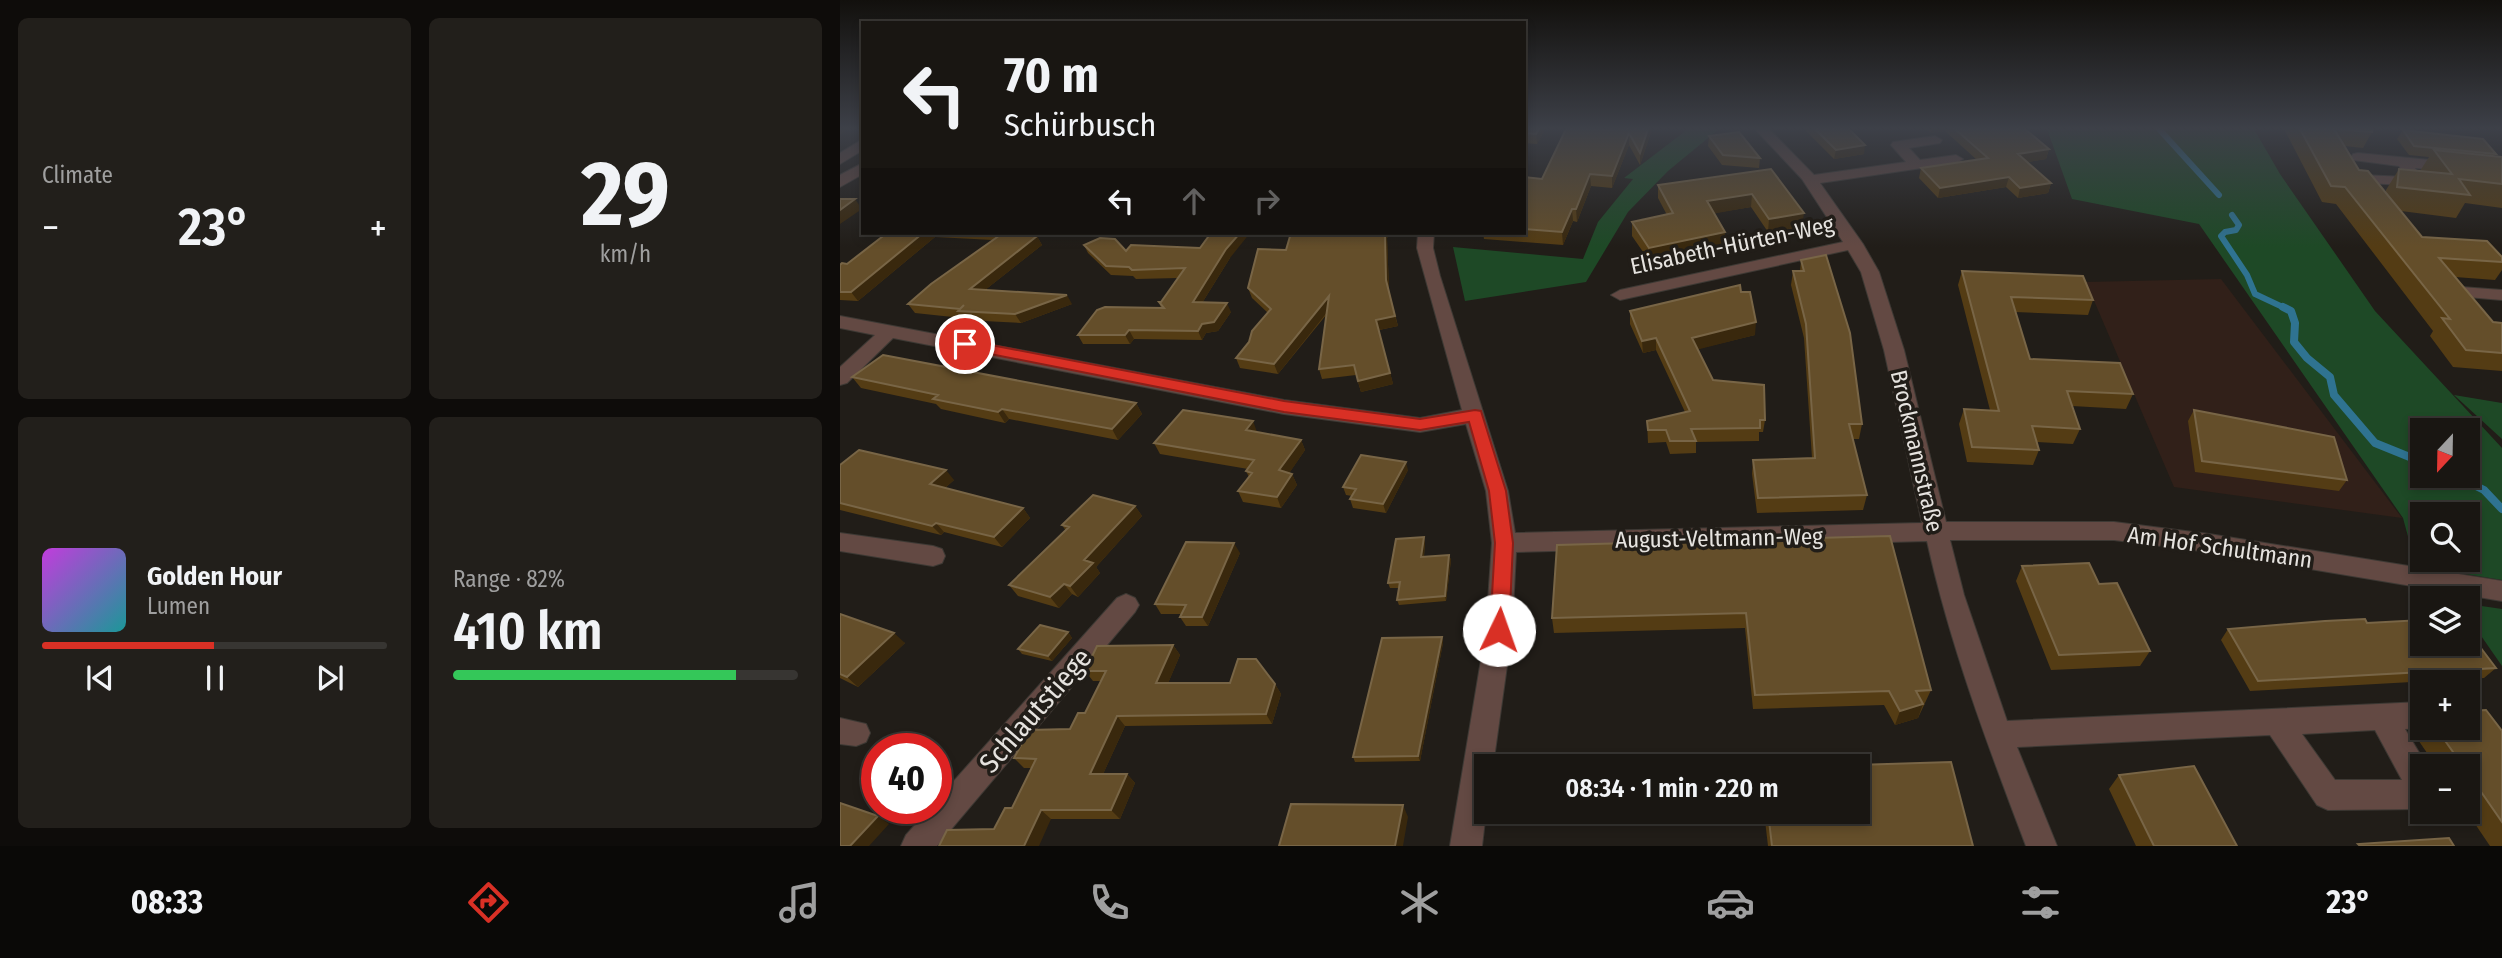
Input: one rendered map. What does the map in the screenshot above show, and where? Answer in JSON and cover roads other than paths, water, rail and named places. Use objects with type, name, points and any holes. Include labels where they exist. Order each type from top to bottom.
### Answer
[{"type":"street","points":[[840,182],[857,168]]},
{"type":"street","name":"Brockmannstraße","points":[[1799,168],[1855,244],[1870,272],[1884,313],[1951,595],[1998,735],[2041,846]]},
{"type":"street","points":[[1810,180],[1892,168]]},
{"type":"street","points":[[2367,178],[2417,183],[2408,168]]},
{"type":"street","points":[[2468,168],[2502,172]]},
{"type":"street","points":[[1426,235],[1425,248],[1431,276],[1497,491],[1504,543],[1499,630],[1465,846]]},
{"type":"street","name":"Elisabeth-Hürten-Weg","points":[[1620,295],[1855,244]]},
{"type":"street","points":[[2461,292],[2502,295]]},
{"type":"street","points":[[840,322],[1284,407],[1420,425],[1475,415]]},
{"type":"street","points":[[840,378],[891,330]]},
{"type":"street","name":"Am Hof Schultmann","points":[[1935,533],[2037,529],[2127,533],[2209,543],[2502,592]]},
{"type":"street","name":"August-Veltmann-Weg","points":[[1504,543],[1935,533]]},
{"type":"street","points":[[840,542],[933,556]]},
{"type":"street","name":"Schlautstiege","points":[[917,846],[1126,605]]},
{"type":"street","points":[[1998,735],[2410,715]]},
{"type":"street","points":[[2382,716],[2410,765]]},
{"type":"street","points":[[2277,721],[2328,795],[2410,794]]},
{"type":"waterway","points":[[2195,168],[2219,195]]},
{"type":"waterway","points":[[2232,215],[2239,225],[2236,230],[2225,232],[2221,236],[2247,275],[2255,294],[2287,309]]},
{"type":"waterway","points":[[2283,307],[2287,309]]},
{"type":"waterway","points":[[2287,309],[2291,311],[2295,323],[2294,342],[2307,358],[2330,377],[2334,395],[2375,443],[2410,457]]},
{"type":"waterway","points":[[2480,488],[2502,509]]}]
